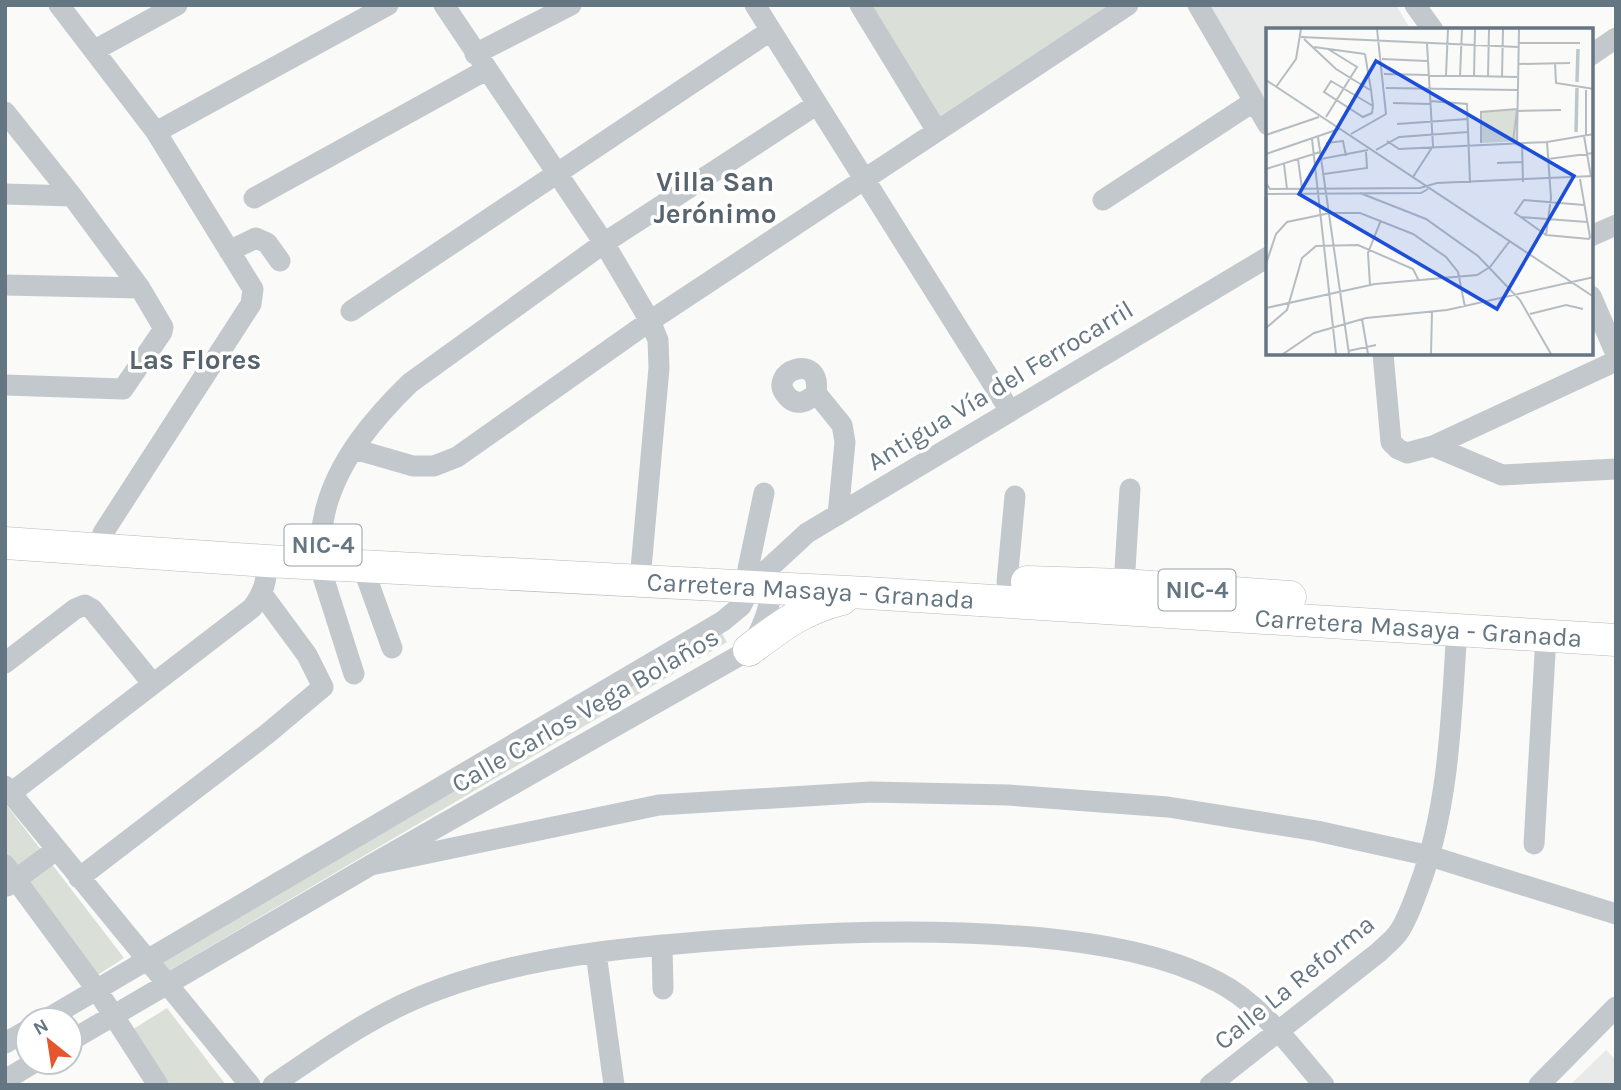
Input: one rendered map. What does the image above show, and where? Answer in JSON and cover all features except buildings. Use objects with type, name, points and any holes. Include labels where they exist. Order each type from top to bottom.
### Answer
[{"type":"highway","name":"Carretera Masaya - Granada","points":[[9,543],[103,533],[319,554],[759,579],[1124,585],[1616,619]]},
{"type":"highway","name":"Carretera Masaya - Granada","points":[[9,543],[267,561],[319,554],[362,565],[641,572]]},
{"type":"highway","name":"Carretera Masaya - Granada","points":[[759,579],[867,593],[1616,640]]},
{"type":"highway","points":[[749,650],[793,617],[822,604],[867,593]]},
{"type":"street","points":[[59,5],[156,132],[253,289],[251,304],[103,533]]},
{"type":"street","points":[[95,50],[177,5]]},
{"type":"street","points":[[156,132],[388,5]]},
{"type":"street","points":[[444,5],[604,243],[650,321],[658,340],[659,368],[641,572]]},
{"type":"street","points":[[254,198],[571,5]]},
{"type":"street","points":[[755,5],[1010,411]]},
{"type":"street","points":[[860,5],[937,131]]},
{"type":"street","points":[[1198,5],[1266,122]]},
{"type":"street","points":[[1415,5],[1432,28]]},
{"type":"street","points":[[354,449],[413,466],[434,466],[457,457],[650,321],[1126,6]]},
{"type":"street","points":[[351,311],[770,31]]},
{"type":"street","points":[[1593,54],[1616,38]]},
{"type":"street","points":[[1103,200],[1252,102]]},
{"type":"street","points":[[354,674],[319,554],[326,507],[354,449],[386,406],[410,383],[604,243],[816,105]]},
{"type":"street","points":[[5,112],[72,196],[140,289],[163,327],[123,389],[5,385]]},
{"type":"street","points":[[5,194],[72,196]]},
{"type":"street","points":[[1593,235],[1616,225]]},
{"type":"street","points":[[229,251],[256,238],[267,243],[279,261]]},
{"type":"street","name":"Antigua Vía del Ferrocarril","points":[[759,579],[807,533],[1266,258]]},
{"type":"street","points":[[5,285],[140,289]]},
{"type":"street","points":[[1593,301],[1616,355]]},
{"type":"street","points":[[1382,355],[1391,442],[1407,453],[1433,446],[1616,361]]},
{"type":"street","points":[[816,393],[842,425],[845,442],[838,514]]},
{"type":"street","points":[[1433,446],[1502,475],[1616,469]]},
{"type":"street","points":[[1124,585],[1130,489]]},
{"type":"street","points":[[759,579],[764,493]]},
{"type":"street","points":[[1007,582],[1015,496]]},
{"type":"street","points":[[250,1085],[55,850],[8,789],[252,608],[267,581],[267,561]]},
{"type":"street","points":[[362,565],[392,648]]},
{"type":"street","name":"Calle Carlos Vega Bolaños","points":[[84,1033],[370,865],[749,650],[762,630],[759,579]]},
{"type":"street","name":"Calle Carlos Vega Bolaños","points":[[69,1006],[723,621],[741,606],[759,579]]},
{"type":"street","points":[[79,878],[267,734],[323,687],[307,655],[262,594]]},
{"type":"street","points":[[5,663],[75,609],[85,605],[92,608],[153,684]]},
{"type":"street","name":"Calle La Reforma","points":[[1210,1085],[1380,952],[1398,933],[1430,856],[1442,807],[1457,629]]},
{"type":"street","points":[[1534,844],[1546,636]]},
{"type":"street","points":[[370,865],[659,805],[870,792],[1008,795],[1168,807],[1317,831],[1430,856],[1616,914]]},
{"type":"street","points":[[55,850],[9,877],[96,990],[158,1085]]},
{"type":"street","points":[[273,1085],[382,1013],[442,988],[526,965],[662,945],[840,932],[942,931],[1086,943],[1176,964],[1221,983],[1250,1006],[1324,1085]]},
{"type":"street","points":[[662,945],[663,989]]},
{"type":"street","points":[[596,953],[614,1085]]},
{"type":"street","points":[[1539,1085],[1616,1007]]},
{"type":"shaded area","points":[[860,5],[1128,5],[937,131]]},
{"type":"shaded area","points":[[1206,5],[1396,5],[1410,28],[1266,28],[1266,106]]},
{"type":"shaded area","points":[[721,632],[727,642],[165,973],[157,960]]},
{"type":"shaded area","points":[[5,803],[124,958],[96,976],[5,855]]},
{"type":"shaded area","points":[[167,1008],[226,1085],[164,1085],[127,1033]]},
{"type":"shaded area","points":[[1606,1050],[1616,1060],[1616,1085],[1570,1085]]},
{"type":"district","name":"Villa San Jerónimo","points":[[715,197]]},
{"type":"district","name":"Las Flores","points":[[195,359]]}]
